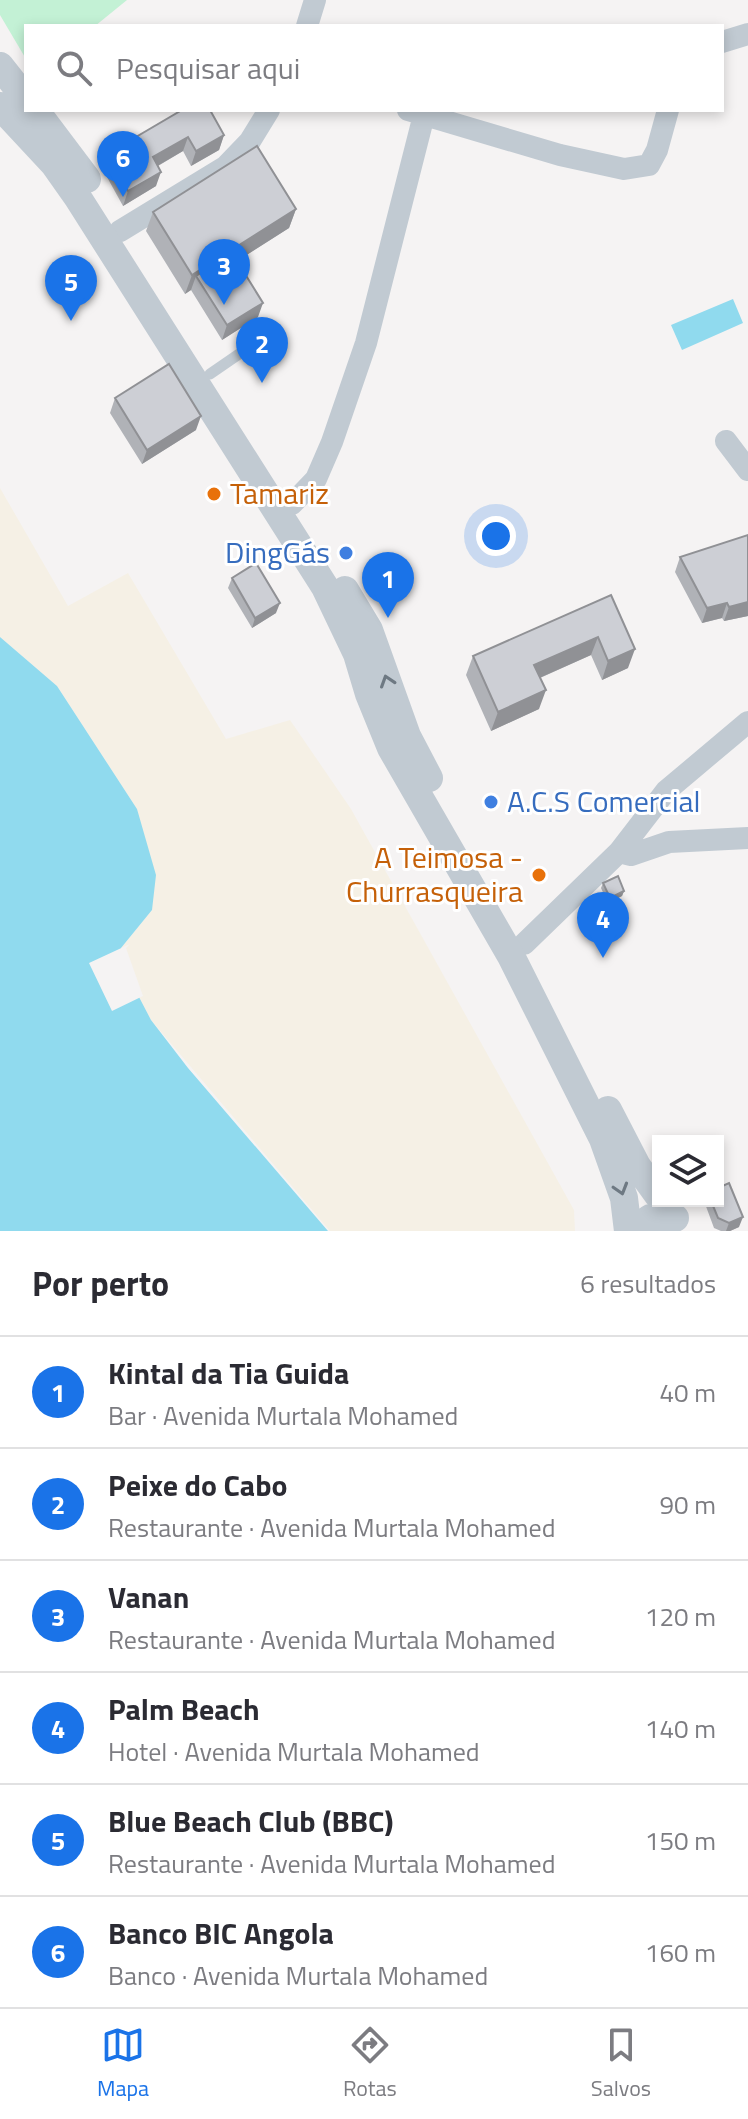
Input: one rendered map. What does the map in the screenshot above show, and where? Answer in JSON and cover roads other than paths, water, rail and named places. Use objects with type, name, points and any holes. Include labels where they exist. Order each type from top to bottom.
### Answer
[{"type":"street","points":[[308,24],[315,0]]},
{"type":"street","points":[[724,41],[748,34]]},
{"type":"street","points":[[0,66],[24,96]]},
{"type":"street","points":[[0,106],[54,164],[78,198],[325,587],[357,654],[391,748],[511,956],[603,1139],[624,1198],[630,1231],[650,1218],[674,1217]]},
{"type":"street","points":[[37,112],[79,167],[369,630],[407,736],[524,944],[637,1166],[652,1187]]},
{"type":"street","points":[[120,231],[225,167],[250,141],[268,112]]},
{"type":"street","points":[[292,504],[316,479],[366,343],[416,112],[560,155],[624,169],[649,165],[657,150],[667,112]]},
{"type":"street","points":[[726,441],[748,470]]},
{"type":"street","points":[[524,944],[619,852],[666,791],[748,722]]},
{"type":"street","points":[[619,852],[631,855],[669,842],[748,838]]},
{"type":"lane","points":[[210,374],[255,343]]},
{"type":"water","points":[[733,299],[743,323],[682,350],[671,325]]},
{"type":"water","points":[[0,637],[57,686],[137,809],[156,875],[152,910],[121,948],[151,1020],[188,1068],[328,1231],[0,1231]]},
{"type":"place","name":"Banco BIC Angola","points":[[123,197]]},
{"type":"place","name":"Vanan","points":[[224,305]]},
{"type":"place","name":"Blue Beach Club (BBC)","points":[[71,321]]},
{"type":"place","name":"Peixe do Cabo","points":[[262,383]]},
{"type":"place","name":"Tamariz","points":[[214,494]]},
{"type":"place","name":"DingGás","points":[[346,553]]},
{"type":"place","name":"Kintal da Tia Guida","points":[[388,618]]},
{"type":"place","name":"A.C.S Comercial","points":[[491,802]]},
{"type":"place","name":"A Teimosa - Churrasqueira","points":[[539,875]]},
{"type":"place","name":"Palm Beach","points":[[603,958]]}]
